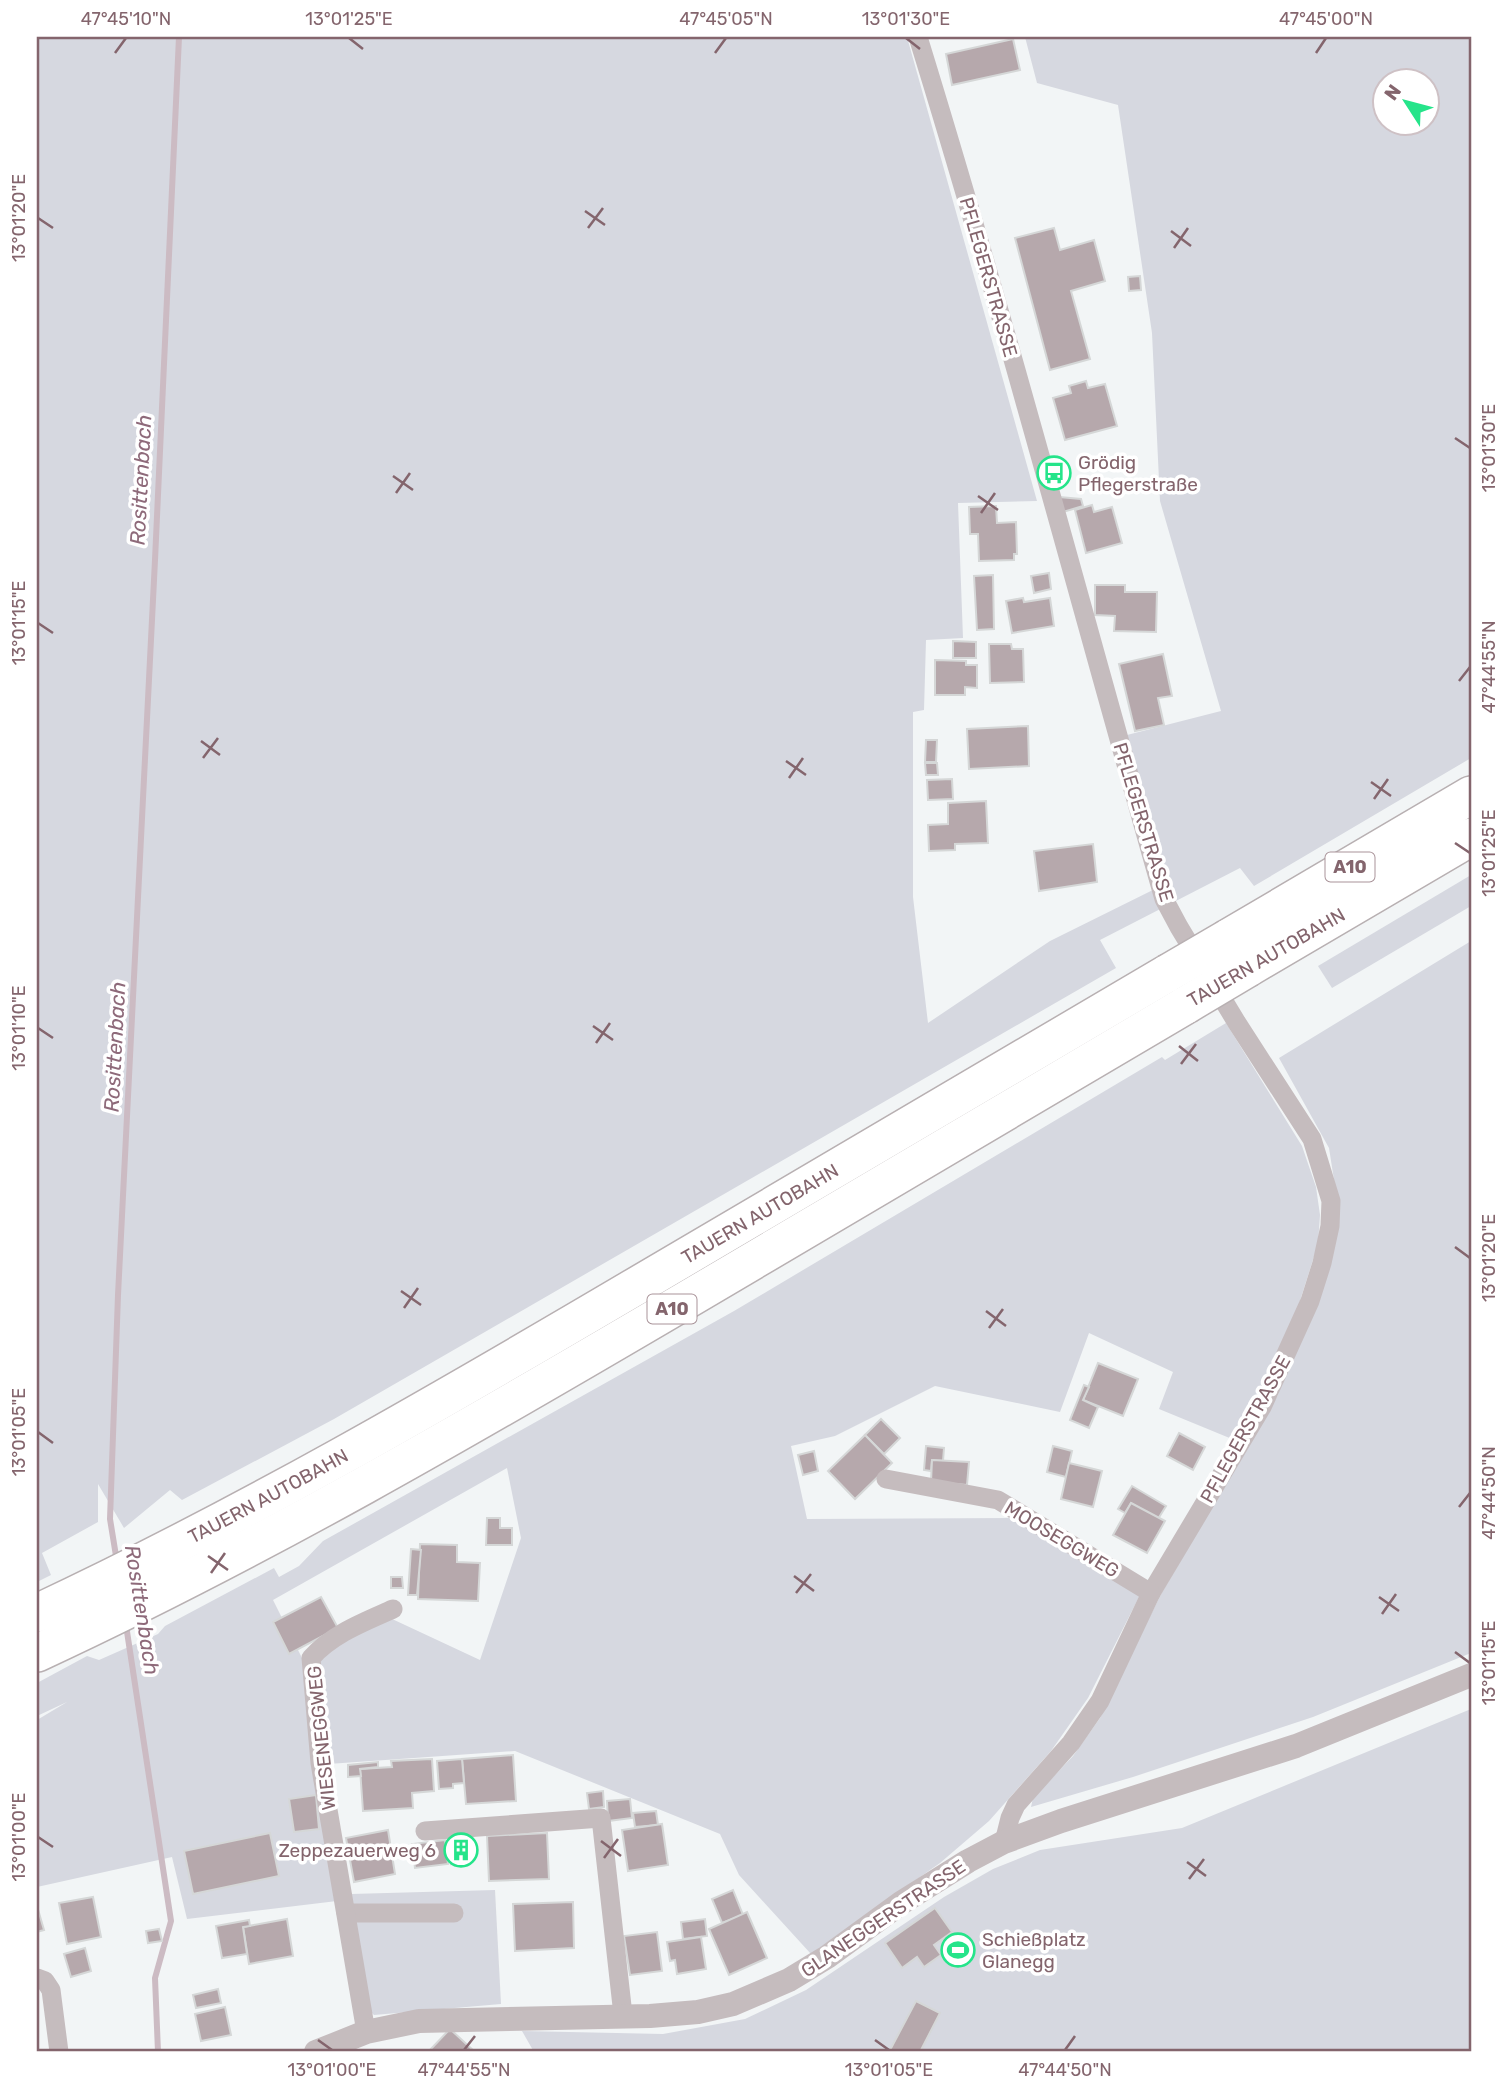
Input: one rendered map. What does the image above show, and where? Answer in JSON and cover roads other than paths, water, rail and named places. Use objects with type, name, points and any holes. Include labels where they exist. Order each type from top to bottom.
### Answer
[{"type":"highway","name":"TAUERN AUTOBAHN","points":[[37,1653],[150,1599],[362,1487],[565,1371],[1186,1005],[1238,953],[1471,795]]},
{"type":"highway","name":"TAUERN AUTOBAHN","points":[[37,1613],[141,1562],[348,1453],[1168,973],[1238,953],[1471,837]]},
{"type":"street","name":"PFLEGERSTRASSE","points":[[918,37],[1070,560],[1164,898],[1237,1023],[1312,1139],[1331,1201],[1330,1226],[1310,1301],[1262,1407],[1151,1593],[1100,1701],[1071,1743],[1016,1805],[1004,1842]]},
{"type":"street","name":"MOOSEGGWEG","points":[[886,1479],[998,1500],[1151,1593]]},
{"type":"street","name":"WIESENEGGWEG","points":[[366,2032],[320,1763],[311,1658],[323,1644],[393,1609]]},
{"type":"street","name":"GLANEGGERSTRASSE","points":[[316,2052],[366,2032],[419,2021],[650,2016],[698,2012],[733,2004],[789,1980],[827,1957],[901,1903],[1004,1842],[1061,1821],[1296,1746],[1471,1675]]},
{"type":"street","points":[[425,1831],[601,1818],[624,2015]]},
{"type":"street","points":[[346,1913],[454,1913]]},
{"type":"street","points":[[44,1984],[59,2052]]},
{"type":"waterway","name":"Rosittenbach","points":[[117,1562],[110,1519],[118,1295],[179,37]]},
{"type":"waterway","name":"Rosittenbach","points":[[126,1625],[171,1921],[155,1978],[158,2052]]},
{"type":"place","name":"Grödig Pflegerstraße","points":[[1054,473]]},
{"type":"place","name":"Zeppezauerweg 6","points":[[461,1850]]},
{"type":"place","name":"Schießplatz Glanegg","points":[[958,1950]]}]
